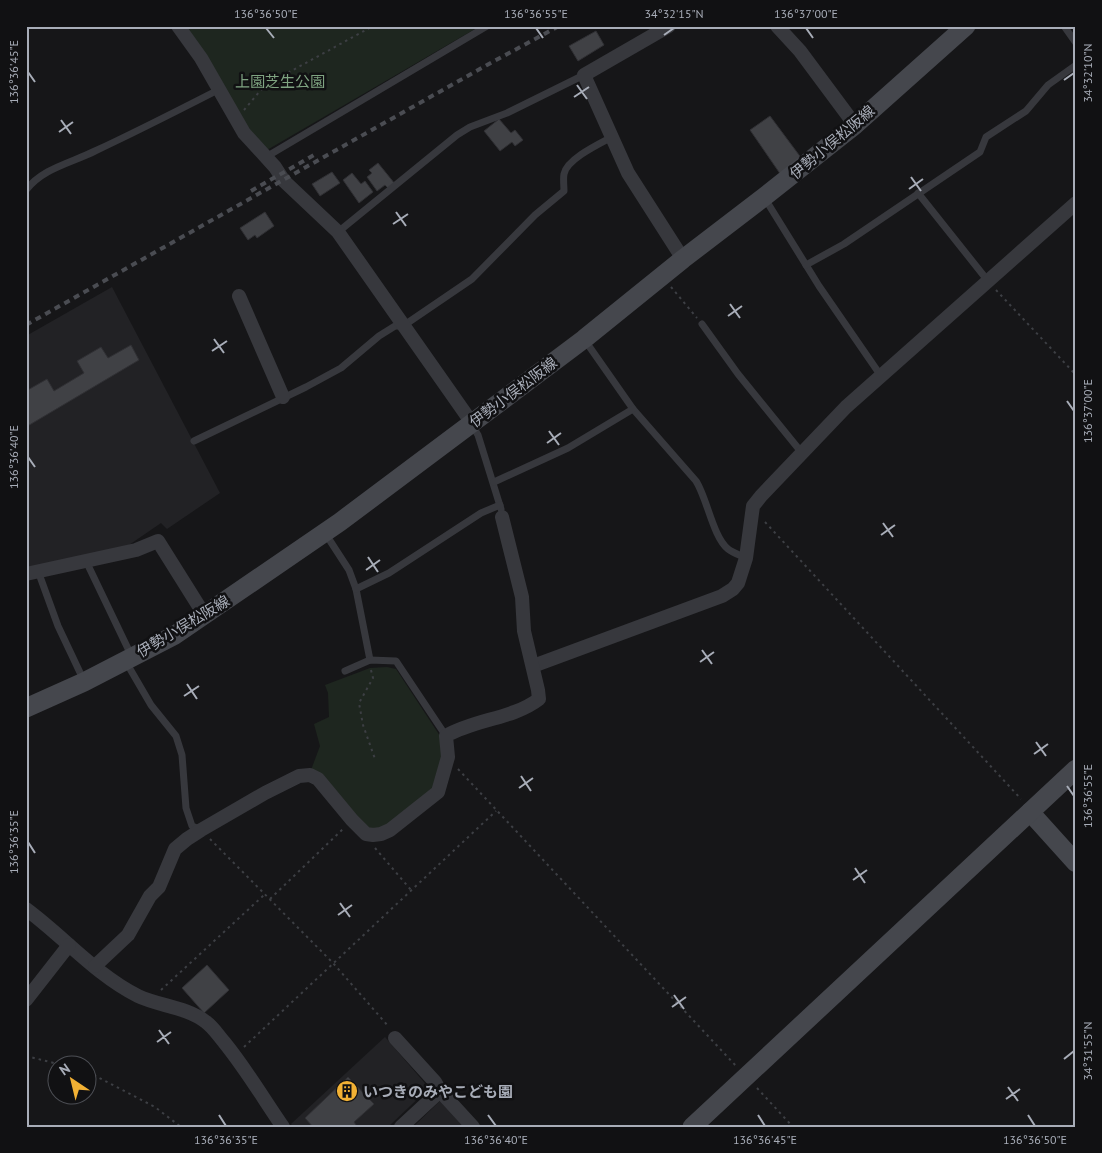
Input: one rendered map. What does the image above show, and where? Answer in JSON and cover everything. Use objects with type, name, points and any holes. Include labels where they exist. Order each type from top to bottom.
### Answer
[{"type":"main road","name":"伊勢小俣松阪線","points":[[26,708],[84,682],[175,635],[325,533],[584,339],[764,197],[855,125],[966,26]]},
{"type":"main road","points":[[692,1127],[1076,769]]},
{"type":"main road","points":[[1030,811],[1076,862]]},
{"type":"street","points":[[178,26],[201,58],[244,133],[266,157],[284,181],[338,232],[472,423]]},
{"type":"street","points":[[668,26],[584,75],[628,174],[683,259]]},
{"type":"street","points":[[777,26],[800,51],[855,125]]},
{"type":"street","points":[[533,666],[722,596],[733,590],[738,583],[746,558],[751,516],[754,506],[761,496],[846,407],[1076,203]]},
{"type":"street","points":[[239,296],[283,398]]},
{"type":"street","points":[[95,966],[128,935],[150,896],[159,887],[175,849],[201,830],[298,776],[310,775],[318,779],[366,834],[381,834],[390,830],[435,795],[441,783],[448,757],[446,736],[457,730],[528,707],[539,699],[524,631],[522,597],[501,511]]},
{"type":"street","points":[[32,572],[136,550],[158,541],[205,616]]},
{"type":"street","points":[[26,909],[115,982],[139,996],[205,1021],[235,1056],[283,1127]]},
{"type":"street","points":[[26,1000],[69,946]]},
{"type":"street","points":[[395,1038],[473,1127]]},
{"type":"street","points":[[401,1127],[440,1091]]},
{"type":"lane","points":[[266,157],[487,26]]},
{"type":"lane","points":[[1064,26],[1076,43]]},
{"type":"lane","points":[[806,264],[844,244],[980,152],[986,137],[1026,111],[1048,85],[1076,65]]},
{"type":"lane","points":[[338,232],[457,135],[470,127],[507,113],[584,75]]},
{"type":"lane","points":[[26,190],[47,171],[93,152],[218,90]]},
{"type":"lane","points":[[194,441],[341,368],[379,336],[395,326],[404,326],[472,279],[535,215],[564,191],[564,174],[568,167],[584,153],[612,137]]},
{"type":"lane","points":[[918,193],[988,281]]},
{"type":"lane","points":[[764,197],[819,286],[881,376]]},
{"type":"lane","points":[[702,324],[738,374],[802,453]]},
{"type":"lane","points":[[584,339],[632,409],[696,481],[702,490],[716,530],[726,548],[746,558]]},
{"type":"lane","points":[[494,482],[568,448],[632,409]]},
{"type":"lane","points":[[356,589],[389,573],[480,513],[501,511],[494,482],[478,434],[472,423]]},
{"type":"lane","points":[[325,533],[349,570],[356,589],[370,660]]},
{"type":"lane","points":[[86,561],[151,704],[176,736],[182,755],[186,808],[192,826],[201,830]]},
{"type":"lane","points":[[32,572],[84,682]]},
{"type":"lane","points":[[345,671],[370,660],[396,661],[446,736]]},
{"type":"path","points":[[235,117],[248,106],[260,91],[273,81],[373,26]]},
{"type":"path","points":[[662,276],[702,324]]},
{"type":"path","points":[[988,281],[1076,375]]},
{"type":"path","points":[[751,516],[762,520],[1030,811]]},
{"type":"path","points":[[370,660],[373,678],[359,703],[363,725],[375,758]]},
{"type":"path","points":[[448,757],[496,811],[793,1127]]},
{"type":"path","points":[[235,1056],[496,811]]},
{"type":"path","points":[[270,899],[352,820]]},
{"type":"path","points":[[201,830],[333,963],[393,1031],[395,1038]]},
{"type":"path","points":[[366,834],[369,842],[411,890]]},
{"type":"path","points":[[150,1000],[265,895]]},
{"type":"path","points":[[26,1056],[48,1062]]},
{"type":"path","points":[[98,1077],[155,1107],[181,1127]]},
{"type":"shaded area","points":[[112,287],[220,493],[167,529],[161,523],[126,547],[26,568],[26,336]]},
{"type":"shaded area","points":[[385,1037],[429,1088],[388,1127],[293,1127],[291,1124]]},
{"type":"shaded area","points":[[441,1100],[467,1127],[413,1127]]},
{"type":"green space","name":"上園芝生公園","points":[[183,26],[480,26],[267,150],[253,135]]},
{"type":"green space","points":[[387,667],[396,669],[440,736],[443,759],[434,791],[387,828],[369,832],[311,770],[320,746],[314,724],[329,717],[328,693],[325,685],[370,668]]},
{"type":"building","points":[[596,31],[604,45],[578,61],[569,46]]},
{"type":"building","points":[[770,116],[802,159],[781,175],[750,130]]},
{"type":"building","points":[[499,119],[511,133],[515,130],[523,140],[515,146],[512,142],[500,151],[484,131]]},
{"type":"building","points":[[378,163],[395,184],[389,189],[385,185],[377,191],[367,177],[372,173],[369,170]]},
{"type":"building","points":[[332,172],[340,183],[320,196],[312,184]]},
{"type":"building","points":[[352,173],[361,184],[365,181],[373,192],[359,203],[343,180]]},
{"type":"building","points":[[265,212],[274,226],[257,238],[255,235],[248,240],[240,228]]},
{"type":"building","points":[[131,345],[139,360],[26,427],[26,391],[47,379],[54,391],[84,373],[77,361],[101,347],[108,358]]},
{"type":"building","points":[[207,965],[229,990],[204,1013],[182,988]]},
{"type":"building","name":"いつきのみやこども園","points":[[348,1077],[374,1104],[354,1122],[356,1125],[354,1127],[313,1127],[305,1118]]},
{"type":"railway","points":[[26,325],[559,26]]},
{"type":"railway","points":[[251,191],[314,155]]},
{"type":"place","name":"いつきのみやこども園","points":[[347,1091]]}]
